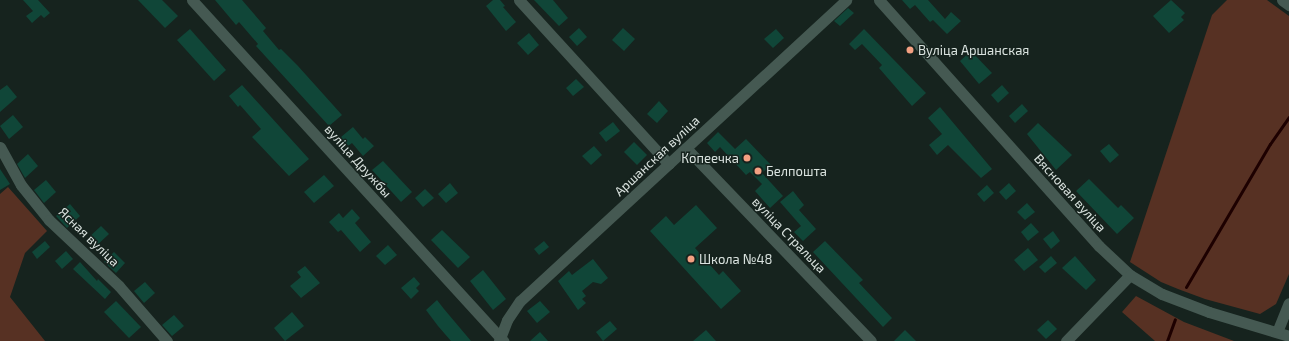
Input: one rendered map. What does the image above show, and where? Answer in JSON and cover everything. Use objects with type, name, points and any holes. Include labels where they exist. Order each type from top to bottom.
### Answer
[{"type":"street","name":"вуліца Дружбы","points":[[192,0],[501,340]]},
{"type":"street","points":[[519,0],[670,164]]},
{"type":"street","name":"Аршанская вуліца","points":[[501,340],[513,308],[846,0]]},
{"type":"street","name":"Вясновая вуліца","points":[[879,0],[1098,246],[1130,275],[1162,294],[1209,312],[1289,336]]},
{"type":"street","points":[[1282,0],[1289,5]]},
{"type":"street","name":"Ясная вуліца","points":[[0,147],[20,185],[49,220],[119,286],[167,341]]},
{"type":"street","name":"вуліца Стральца","points":[[686,148],[871,341]]},
{"type":"street","points":[[1066,341],[1130,275]]},
{"type":"street","points":[[1277,332],[1289,303]]},
{"type":"shaded area","points":[[1227,0],[1267,0],[1289,16],[1289,274],[1276,304],[1260,314],[1205,299],[1178,289],[1161,282],[1130,262],[1212,15]]},
{"type":"shaded area","points":[[8,187],[47,231],[25,253],[10,297],[45,341],[0,341],[0,194]]},
{"type":"shaded area","points":[[1136,296],[1184,322],[1234,341],[1155,341],[1122,312]]},
{"type":"building","points":[[23,0],[38,0],[50,13],[44,18],[41,15],[32,23],[26,16],[33,11]]},
{"type":"building","points":[[138,0],[162,0],[178,16],[165,28]]},
{"type":"building","points":[[215,0],[242,0],[266,28],[263,31],[279,50],[281,49],[298,66],[342,115],[329,126],[256,46],[258,44],[239,22],[236,25]]},
{"type":"building","points":[[493,0],[500,0],[505,6],[503,7],[516,22],[506,31],[486,6]]},
{"type":"building","points":[[534,0],[553,0],[568,18],[559,26]]},
{"type":"building","points":[[902,0],[928,0],[945,19],[951,12],[961,21],[947,34],[933,20],[930,22],[915,5],[910,9]]},
{"type":"building","points":[[1171,0],[1185,13],[1181,17],[1184,20],[1169,33],[1153,16]]},
{"type":"building","points":[[848,8],[854,13],[840,26],[834,21]]},
{"type":"building","points":[[579,28],[587,37],[577,46],[569,37]]},
{"type":"building","points":[[623,28],[635,39],[624,51],[612,40]]},
{"type":"building","points":[[190,29],[226,70],[214,81],[177,40]]},
{"type":"building","points":[[776,29],[784,38],[773,48],[764,39]]},
{"type":"building","points":[[864,29],[926,93],[912,106],[879,68],[882,65],[862,44],[855,50],[849,44]]},
{"type":"building","points":[[529,33],[539,45],[528,55],[517,43]]},
{"type":"building","points":[[971,51],[992,73],[979,84],[960,61]]},
{"type":"building","points":[[576,79],[584,87],[573,96],[566,88]]},
{"type":"building","points":[[7,85],[17,97],[0,112],[0,90]]},
{"type":"building","points":[[242,85],[309,159],[289,176],[252,137],[261,129],[240,105],[238,107],[229,96]]},
{"type":"building","points":[[1002,85],[1009,93],[998,103],[991,95]]},
{"type":"building","points":[[659,101],[668,111],[657,123],[647,114]]},
{"type":"building","points":[[1022,104],[1028,111],[1015,123],[1009,116]]},
{"type":"building","points":[[940,107],[992,169],[981,178],[948,145],[937,155],[929,145],[942,134],[928,118]]},
{"type":"building","points":[[13,115],[23,127],[9,139],[0,126]]},
{"type":"building","points":[[613,122],[620,131],[606,142],[599,133]]},
{"type":"building","points":[[1038,123],[1072,155],[1056,170],[1027,134]]},
{"type":"building","points":[[353,127],[363,139],[365,137],[374,146],[363,156],[352,143],[348,146],[341,137]]},
{"type":"building","points":[[718,132],[735,149],[746,139],[771,165],[762,173],[783,196],[770,208],[755,191],[762,184],[750,172],[746,175],[720,147],[715,152],[707,143]]},
{"type":"building","points":[[634,142],[647,155],[637,165],[624,152]]},
{"type":"building","points":[[1109,144],[1119,155],[1110,163],[1100,151]]},
{"type":"building","points":[[594,146],[602,155],[591,165],[582,156]]},
{"type":"building","points":[[28,154],[38,166],[25,178],[17,164]]},
{"type":"building","points":[[383,161],[412,192],[401,202],[372,170]]},
{"type":"building","points":[[0,169],[10,184],[0,190]]},
{"type":"building","points":[[324,175],[334,186],[314,203],[304,192]]},
{"type":"building","points":[[1089,179],[1118,208],[1121,205],[1134,218],[1117,234],[1076,191]]},
{"type":"building","points":[[46,180],[56,192],[44,203],[34,190]]},
{"type":"building","points":[[450,183],[458,193],[446,203],[438,194]]},
{"type":"building","points":[[1009,183],[1016,191],[1006,200],[999,192]]},
{"type":"building","points":[[987,185],[994,193],[984,202],[977,194]]},
{"type":"building","points":[[425,189],[434,198],[423,207],[415,198]]},
{"type":"building","points":[[793,191],[804,205],[799,210],[816,229],[803,241],[794,232],[801,226],[780,202]]},
{"type":"building","points":[[1027,203],[1035,212],[1025,220],[1017,212]]},
{"type":"building","points":[[70,204],[80,216],[67,228],[56,216]]},
{"type":"building","name":"Школа №48","points":[[696,205],[717,228],[695,248],[719,275],[723,271],[741,291],[721,309],[650,231],[666,216],[674,225]]},
{"type":"building","points":[[352,209],[360,218],[355,223],[371,242],[360,252],[341,230],[338,232],[329,222],[339,213],[343,218]]},
{"type":"building","points":[[1031,223],[1039,232],[1028,241],[1021,232]]},
{"type":"building","points":[[101,226],[109,234],[95,247],[87,239]]},
{"type":"building","points":[[442,230],[470,257],[458,268],[431,240]]},
{"type":"building","points":[[1053,231],[1060,241],[1051,249],[1043,239]]},
{"type":"building","points":[[45,241],[50,247],[37,259],[32,252]]},
{"type":"building","points":[[544,241],[549,247],[539,255],[534,249]]},
{"type":"building","points":[[825,241],[863,280],[859,283],[892,318],[883,327],[813,252]]},
{"type":"building","points":[[388,245],[397,255],[385,265],[376,256]]},
{"type":"building","points":[[1028,248],[1038,260],[1024,271],[1014,260]]},
{"type":"building","points":[[66,251],[73,259],[62,269],[55,261]]},
{"type":"building","points":[[114,252],[125,263],[116,273],[104,262]]},
{"type":"building","points":[[1051,256],[1057,263],[1045,273],[1039,267]]},
{"type":"building","points":[[1075,256],[1096,280],[1086,290],[1062,268]]},
{"type":"building","points":[[593,259],[608,278],[601,284],[593,282],[582,291],[586,296],[582,299],[586,303],[578,310],[558,281],[569,271],[572,275]]},
{"type":"building","points":[[80,262],[97,281],[98,279],[111,292],[105,299],[73,269]]},
{"type":"building","points":[[305,266],[320,283],[301,298],[290,286],[301,277],[297,272]]},
{"type":"building","points":[[483,270],[506,299],[493,310],[470,281]]},
{"type":"building","points":[[414,277],[420,284],[416,288],[419,291],[411,299],[401,288]]},
{"type":"building","points":[[145,282],[155,293],[144,303],[134,291]]},
{"type":"building","points":[[437,300],[471,341],[451,341],[438,326],[426,310]]},
{"type":"building","points":[[116,301],[141,327],[129,338],[104,312]]},
{"type":"building","points":[[540,301],[550,312],[537,323],[527,311]]},
{"type":"building","points":[[292,312],[304,326],[285,341],[274,328]]},
{"type":"building","points":[[174,315],[184,326],[172,336],[162,325]]},
{"type":"building","points":[[1048,320],[1057,329],[1046,339],[1037,330]]},
{"type":"building","points":[[610,321],[617,329],[603,341],[596,332]]},
{"type":"building","points":[[706,330],[716,341],[693,341]]},
{"type":"building","points":[[905,330],[916,341],[894,341]]},
{"type":"building","points":[[540,332],[548,341],[530,341]]},
{"type":"waterway","points":[[1186,287],[1270,144],[1289,117]]},
{"type":"waterway","points":[[1167,341],[1175,319]]},
{"type":"place","name":"Вуліца Аршанская","points":[[910,50]]},
{"type":"place","name":"Копеечка","points":[[747,158]]},
{"type":"place","name":"Белпошта","points":[[758,171]]},
{"type":"place","name":"Школа №48","points":[[691,259]]}]
